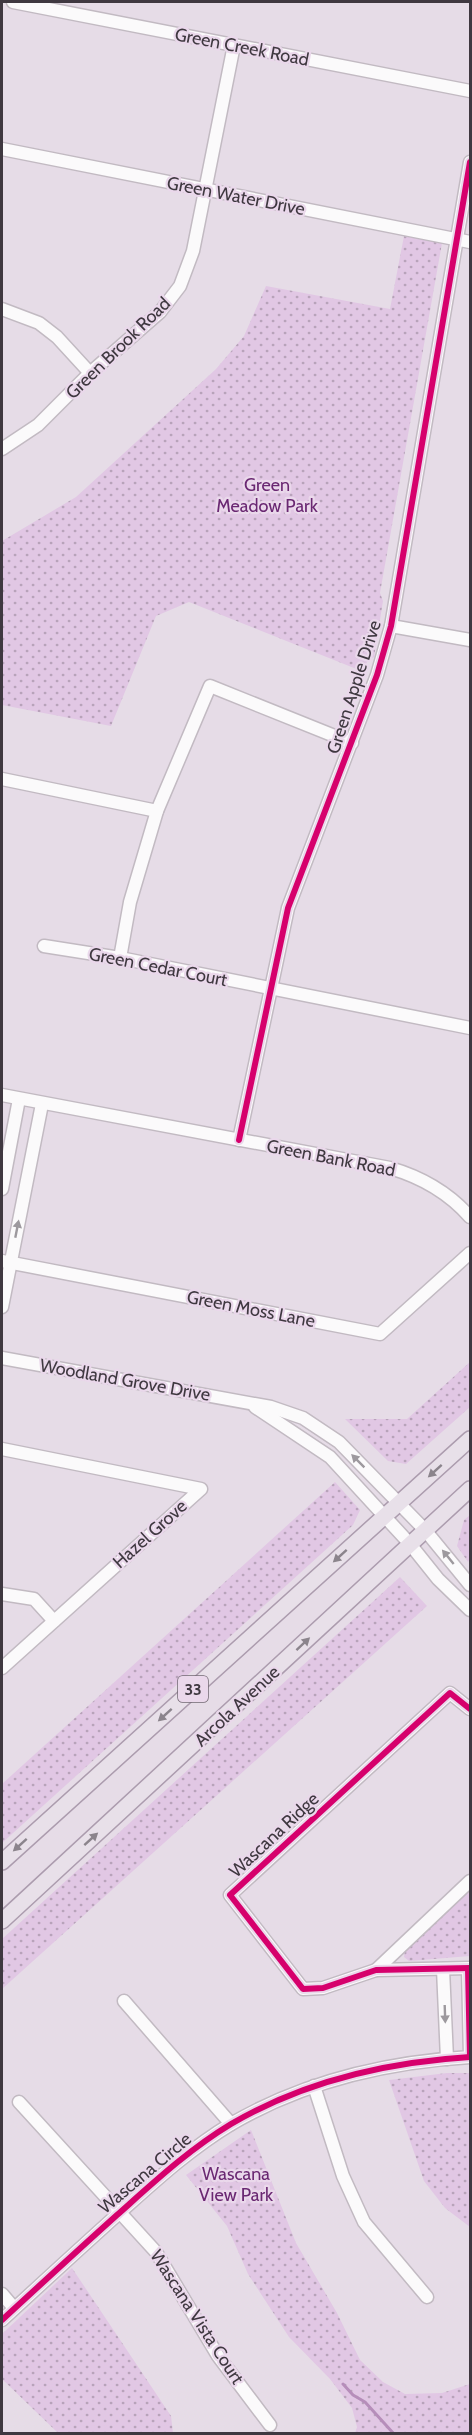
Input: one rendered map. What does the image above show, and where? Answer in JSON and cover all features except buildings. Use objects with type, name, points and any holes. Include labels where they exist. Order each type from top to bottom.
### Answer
[{"type":"main road","name":"33","points":[[2,1862],[471,1439]]},
{"type":"main road","name":"Arcola Avenue","points":[[2,1921],[471,1489]]},
{"type":"street","name":"Green Creek Road","points":[[13,2],[471,91]]},
{"type":"street","name":"Green Brook Road","points":[[2,449],[38,425],[90,373],[160,312],[180,286],[193,251],[234,45]]},
{"type":"street","name":"Green Water Drive","points":[[2,149],[464,241]]},
{"type":"street","name":"Green Apple Drive","points":[[239,1140],[288,908],[377,675],[391,626],[464,241],[471,162]]},
{"type":"street","points":[[2,309],[39,323],[57,337],[90,373]]},
{"type":"street","points":[[391,626],[471,640]]},
{"type":"street","points":[[120,958],[130,902],[157,811],[210,686],[352,742]]},
{"type":"street","points":[[2,779],[157,811]]},
{"type":"street","name":"Green Cedar Court","points":[[44,946],[120,958],[471,1028]]},
{"type":"street","name":"Green Bank Road","points":[[2,1095],[390,1168],[411,1174],[445,1193],[471,1216]]},
{"type":"street","points":[[2,1189],[19,1099]]},
{"type":"street","points":[[2,1307],[6,1262],[42,1104]]},
{"type":"street","name":"Green Moss Lane","points":[[6,1262],[380,1334],[471,1253]]},
{"type":"street","name":"Woodland Grove Drive","points":[[2,1358],[248,1402],[303,1418],[339,1442],[425,1530],[471,1585]]},
{"type":"street","name":"Woodland Grove Drive","points":[[248,1402],[330,1457],[410,1544],[438,1579],[471,1610]]},
{"type":"street","name":"Hazel Grove","points":[[2,1449],[201,1489],[2,1668]]},
{"type":"street","points":[[2,1594],[34,1599],[54,1621]]},
{"type":"street","name":"Wascana Ridge","points":[[471,1709],[450,1693],[230,1895],[303,1989],[323,1988],[376,1970],[469,1968],[471,2057]]},
{"type":"street","name":"Wascana Ridge","points":[[376,1970],[471,1881]]},
{"type":"street","points":[[443,1969],[447,2059]]},
{"type":"street","points":[[124,2001],[231,2124]]},
{"type":"street","name":"Wascana Circle","points":[[2,2320],[185,2155],[231,2124],[314,2086],[363,2072],[471,2057]]},
{"type":"street","points":[[314,2086],[343,2176],[364,2222],[427,2297]]},
{"type":"street","name":"Wascana Vista Court","points":[[19,2102],[156,2252],[219,2356],[270,2425]]},
{"type":"street","points":[[2,2294],[14,2308]]},
{"type":"green space","name":"Green Meadow Park","points":[[404,236],[442,243],[380,593],[383,601],[374,657],[367,662],[364,672],[189,602],[156,616],[111,726],[2,705],[2,541],[76,497],[216,369],[244,336],[266,286],[390,309]]},
{"type":"green space","points":[[470,1362],[470,1407],[406,1464],[388,1461],[345,1419],[407,1419]]},
{"type":"green space","points":[[335,1482],[360,1510],[353,1525],[2,1843],[2,1784]]},
{"type":"green space","points":[[470,1515],[470,1559],[468,1562],[457,1546],[464,1520]]},
{"type":"green space","points":[[400,1577],[427,1606],[2,1989],[2,1939]]},
{"type":"green space","points":[[470,1891],[470,1956],[409,1961],[404,1957],[405,1949]]},
{"type":"green space","points":[[447,2073],[470,2073],[470,2227],[445,2208],[424,2181],[389,2080]]},
{"type":"green space","name":"Wascana View Park","points":[[251,2130],[296,2243],[337,2313],[360,2360],[383,2382],[405,2394],[442,2393],[470,2384],[470,2433],[355,2433],[357,2427],[352,2408],[330,2379],[289,2337],[248,2274],[227,2226],[186,2175]]},
{"type":"green space","points":[[72,2268],[171,2416],[173,2433],[58,2433],[2,2379],[2,2334]]},
{"type":"waterway","points":[[343,2384],[353,2395],[365,2402],[394,2434]]},
{"type":"cycle path","points":[[239,1140],[288,908],[377,675],[391,626],[470,162]]},
{"type":"cycle path","points":[[470,1709],[450,1693],[230,1895],[303,1989],[323,1988],[376,1970],[470,1968]]},
{"type":"cycle path","points":[[2,2320],[158,2179],[200,2145],[231,2124],[287,2097],[346,2077],[377,2069],[470,2057],[468,1969]]}]
